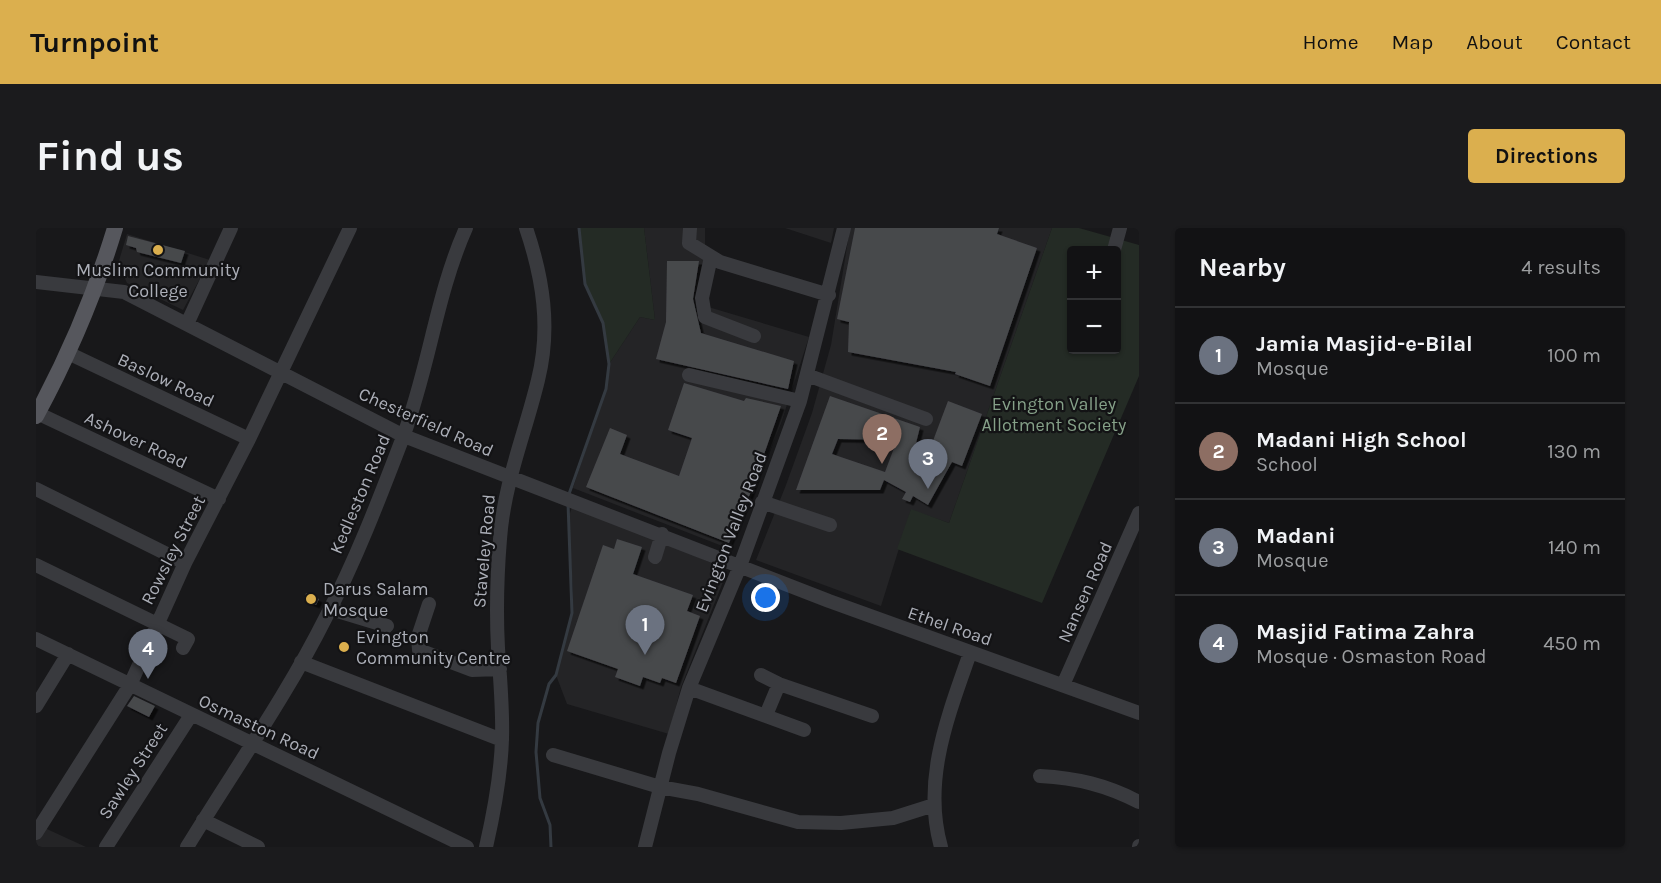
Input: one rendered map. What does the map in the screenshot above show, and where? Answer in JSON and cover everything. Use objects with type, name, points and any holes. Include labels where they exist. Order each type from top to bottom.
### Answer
[{"type":"main road","points":[[37,415],[96,289],[115,228]]},
{"type":"street","points":[[187,324],[231,228]]},
{"type":"street","name":"Rowsley Street","points":[[36,833],[130,685],[185,563],[219,499],[350,228]]},
{"type":"street","name":"Kedleston Road","points":[[187,847],[254,744],[331,609],[404,436],[424,373],[443,295],[466,228]]},
{"type":"street","name":"Staveley Road","points":[[486,847],[494,811],[502,740],[496,587],[501,525],[509,479],[538,379],[544,340],[544,300],[540,268],[526,228]]},
{"type":"street","points":[[690,228],[689,243],[707,255],[829,295]]},
{"type":"street","name":"Evington Valley Road","points":[[645,847],[689,688],[746,568],[762,502],[800,401],[829,295],[844,228]]},
{"type":"street","points":[[1115,246],[1120,228]]},
{"type":"street","points":[[707,255],[702,298],[705,317],[754,336]]},
{"type":"street","name":"Chesterfield Road","points":[[36,282],[124,292],[404,436],[509,479],[662,534],[746,568]]},
{"type":"street","name":"Baslow Road","points":[[68,353],[249,438]]},
{"type":"street","points":[[689,375],[800,401]]},
{"type":"street","points":[[807,375],[926,419]]},
{"type":"street","name":"Ashover Road","points":[[37,415],[219,499]]},
{"type":"street","points":[[36,489],[185,563]]},
{"type":"street","points":[[762,502],[830,525]]},
{"type":"street","name":"Nansen Road","points":[[1063,685],[1139,513]]},
{"type":"street","points":[[655,557],[662,534]]},
{"type":"street","points":[[36,565],[188,639],[183,648]]},
{"type":"street","name":"Ethel Road","points":[[746,568],[970,654],[1028,671],[1139,713]]},
{"type":"street","points":[[429,604],[418,637],[419,650],[472,670],[500,669]]},
{"type":"street","points":[[331,609],[387,626]]},
{"type":"street","name":"Osmaston Road","points":[[36,639],[467,847]]},
{"type":"street","points":[[36,706],[68,654]]},
{"type":"street","points":[[941,847],[934,806],[936,769],[943,729],[970,654]]},
{"type":"street","points":[[301,662],[502,740]]},
{"type":"street","points":[[761,675],[779,684],[872,716]]},
{"type":"street","points":[[766,716],[779,684]]},
{"type":"street","points":[[689,688],[804,730]]},
{"type":"street","name":"Sawley Street","points":[[106,847],[191,715]]},
{"type":"street","points":[[554,755],[660,788],[698,794],[733,806],[798,822],[841,823],[893,818],[934,806]]},
{"type":"street","points":[[1040,776],[1085,781],[1112,788],[1139,802]]},
{"type":"street","points":[[203,820],[258,847]]},
{"type":"shaded area","points":[[644,228],[705,228],[705,306],[809,337],[781,423],[730,549],[573,488],[606,389],[609,364],[640,317],[655,320]]},
{"type":"shaded area","points":[[785,228],[834,228],[831,243]]},
{"type":"shaded area","points":[[850,228],[1052,228],[949,523],[911,510],[881,606],[756,560],[812,413],[831,345]]},
{"type":"shaded area","points":[[127,234],[210,260],[183,310],[127,283],[118,264]]},
{"type":"shaded area","points":[[572,507],[650,536],[723,568],[725,577],[681,687],[669,734],[567,704],[556,675],[572,613],[573,591],[568,519]]},
{"type":"shaded area","points":[[36,824],[86,847],[36,847]]},
{"type":"green space","points":[[579,228],[644,228],[655,320],[640,317],[609,364],[603,323],[585,284]]},
{"type":"green space","name":"Evington Valley Allotment Society","points":[[1052,228],[1079,228],[1139,245],[1139,376],[1042,603],[897,549],[911,509],[949,523]]},
{"type":"building","points":[[855,228],[999,228],[997,234],[1037,248],[990,386],[955,374],[956,372],[848,352],[849,322],[837,319]]},
{"type":"building","name":"Muslim Community College","points":[[128,236],[185,251],[181,263],[137,252],[136,248],[126,245]]},
{"type":"building","points":[[667,261],[699,261],[693,299],[701,333],[794,361],[788,389],[656,359],[666,322]]},
{"type":"building","points":[[684,383],[744,401],[746,398],[781,406],[750,494],[729,543],[586,487],[610,428],[627,435],[620,454],[679,476],[692,438],[668,430]]},
{"type":"building","points":[[830,396],[920,427],[915,447],[928,454],[948,401],[982,414],[962,466],[952,462],[928,505],[913,496],[910,502],[902,499],[906,492],[884,480],[880,490],[796,490]],"holes":[[[838,439],[897,440],[885,472],[832,454]]]},
{"type":"building","points":[[617,539],[642,547],[633,574],[693,595],[687,611],[700,616],[676,683],[662,678],[660,683],[643,677],[640,686],[615,677],[618,669],[567,651],[603,545],[614,549]]},
{"type":"building","name":"Darus Salam Mosque","points":[[306,593],[319,599],[316,605],[304,600]]},
{"type":"building","points":[[134,696],[155,706],[149,717],[127,706]]},
{"type":"waterway","points":[[569,494],[606,389],[609,364],[603,323],[585,284],[579,228]]},
{"type":"waterway","points":[[551,847],[550,825],[540,798],[536,752],[538,723],[549,684],[556,675],[572,613],[568,503]]},
{"type":"place","name":"Muslim Community College","points":[[158,250]]},
{"type":"place","name":"Madani High School","points":[[882,464]]},
{"type":"place","name":"Madani","points":[[928,489]]},
{"type":"place","name":"Darus Salam Mosque","points":[[311,599]]},
{"type":"place","name":"Evington Community Centre","points":[[344,647]]},
{"type":"place","name":"Jamia Masjid-e-Bilal","points":[[645,655]]},
{"type":"place","name":"Masjid Fatima Zahra","points":[[148,679]]}]
